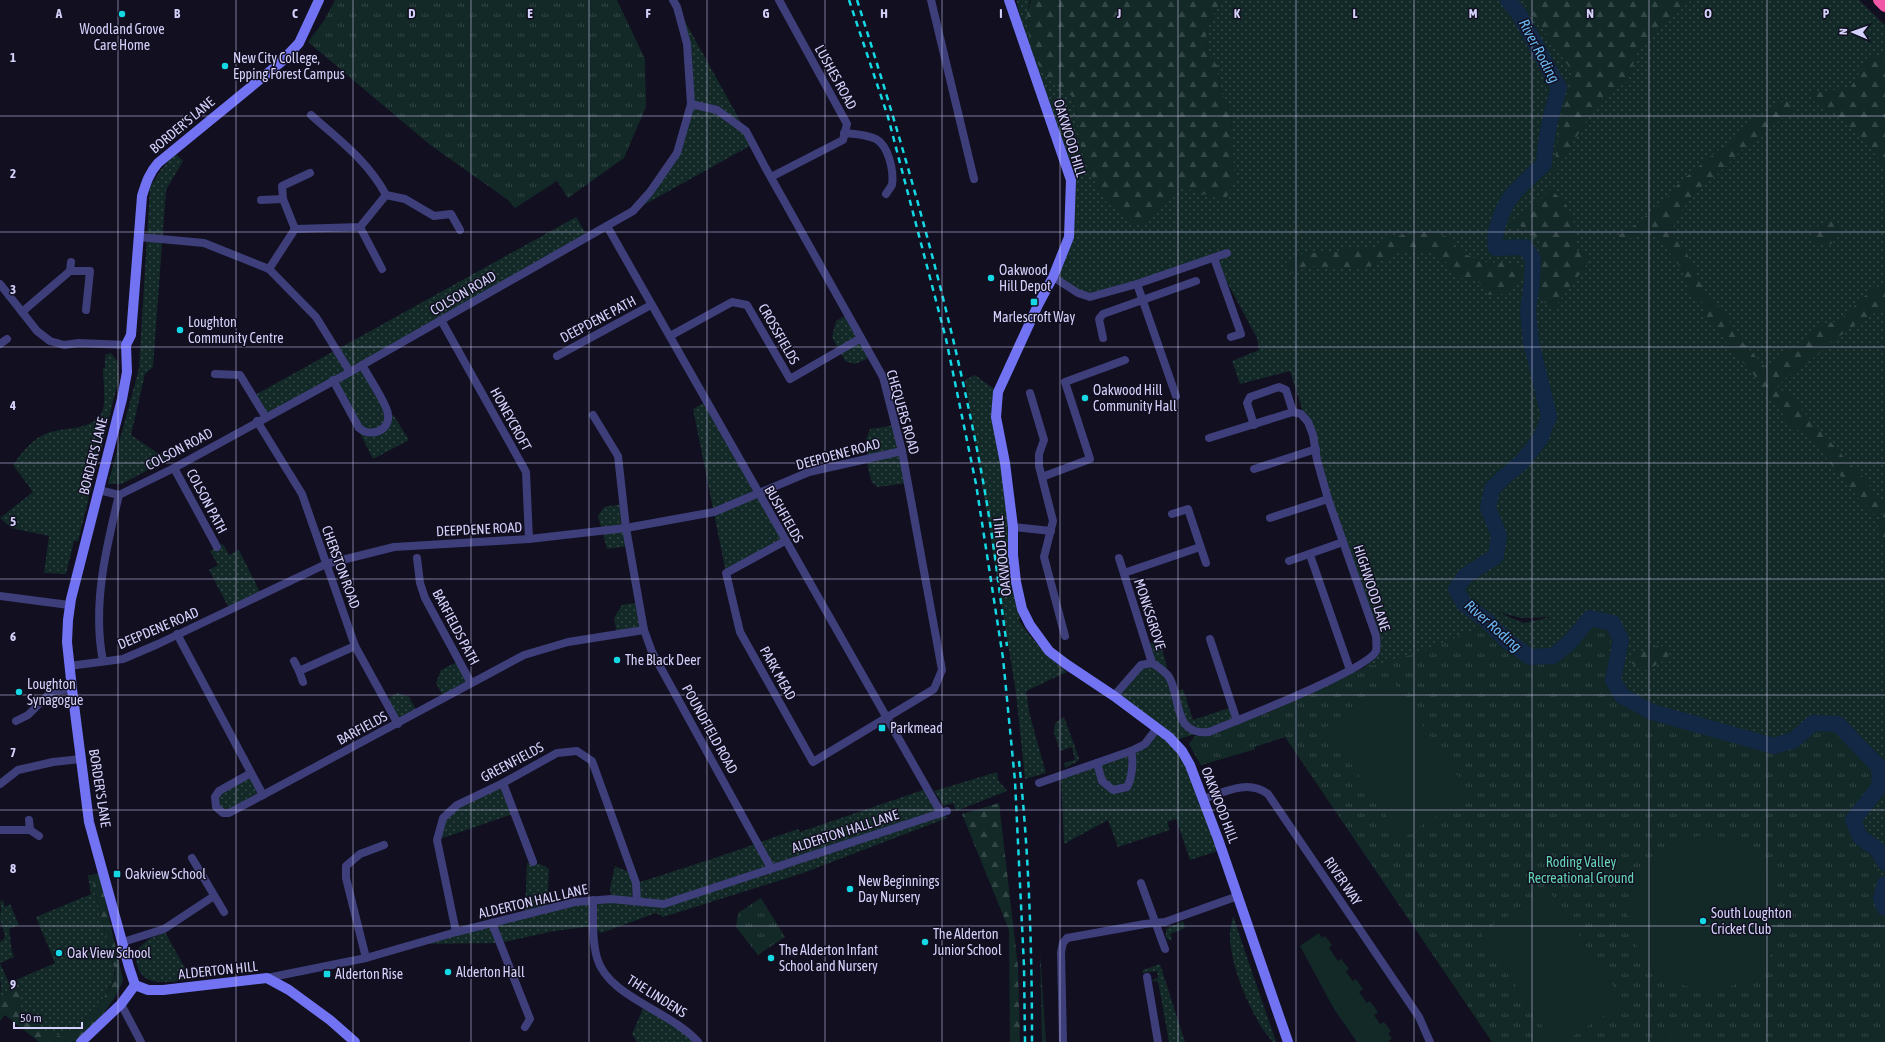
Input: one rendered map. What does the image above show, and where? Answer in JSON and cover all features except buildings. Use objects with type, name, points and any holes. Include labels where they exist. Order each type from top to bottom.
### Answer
[{"type":"highway","points":[[1879,0],[1885,6]]},
{"type":"street","name":"BORDER'S LANE","points":[[136,985],[89,822],[69,666],[68,634],[69,605],[100,490],[122,399],[126,372],[126,345],[131,335],[142,196],[151,171],[158,163],[280,63],[299,43],[319,0]]},
{"type":"street","name":"COLSON ROAD","points":[[119,495],[174,468],[265,416],[350,372],[633,211],[650,192],[677,153],[691,104],[688,44],[673,0]]},
{"type":"street","name":"LUSHES ROAD","points":[[779,0],[847,124],[844,133]]},
{"type":"street","points":[[931,0],[974,179]]},
{"type":"street","name":"OAKWOOD HILL","points":[[1009,0],[1071,180],[1069,237],[1053,276],[998,392],[996,417],[1005,463],[1013,527],[1013,555],[1016,582],[1022,609],[1030,625],[1049,651],[1157,728],[1182,751],[1190,765],[1203,799],[1288,1042]]},
{"type":"street","name":"CHEQUERS ROAD","points":[[691,104],[717,110],[746,130],[883,377],[902,451],[942,670],[934,689],[887,718]]},
{"type":"street","points":[[311,115],[357,155],[377,178],[386,195]]},
{"type":"street","points":[[771,177],[843,140],[844,133],[868,135],[878,140],[888,157],[893,172],[892,185],[886,194]]},
{"type":"street","points":[[295,229],[283,200],[282,186],[310,173]]},
{"type":"street","points":[[295,229],[360,227],[386,195]]},
{"type":"street","points":[[386,195],[405,199],[434,216],[451,214],[460,230]]},
{"type":"street","points":[[262,200],[283,200]]},
{"type":"street","name":"BUSHFIELDS","points":[[607,226],[785,541],[887,718],[944,812]]},
{"type":"street","points":[[360,227],[382,269]]},
{"type":"street","points":[[269,269],[295,229]]},
{"type":"street","points":[[139,237],[204,243],[269,269],[316,317],[350,372]]},
{"type":"street","points":[[1053,276],[1078,293],[1090,297],[1137,284],[1227,254]]},
{"type":"street","points":[[1214,258],[1245,333],[1231,337]]},
{"type":"street","points":[[70,271],[71,262]]},
{"type":"street","points":[[22,312],[70,271],[90,271],[86,310]]},
{"type":"street","points":[[1103,338],[1099,319],[1103,314],[1196,281]]},
{"type":"street","points":[[0,284],[37,331],[50,341],[64,345],[126,345]]},
{"type":"street","points":[[1137,284],[1176,396]]},
{"type":"street","name":"CROSSFIELDS","points":[[670,336],[732,302],[747,305],[790,379],[861,338]]},
{"type":"street","name":"DEEPDENE PATH","points":[[557,356],[651,305]]},
{"type":"street","name":"HONEYCROFT","points":[[441,320],[526,472],[529,540]]},
{"type":"street","points":[[0,344],[7,338]]},
{"type":"street","points":[[1042,477],[1090,458],[1064,382],[1125,360]]},
{"type":"street","points":[[333,380],[359,428],[364,432],[374,433],[382,430],[388,422],[388,412],[362,365]]},
{"type":"street","points":[[215,374],[240,374],[265,416]]},
{"type":"street","points":[[1209,438],[1254,425],[1293,412],[1286,390],[1279,387],[1250,397],[1247,403],[1254,425]]},
{"type":"street","points":[[1030,393],[1044,440],[1039,454],[1039,466],[1053,521],[1044,557],[1065,636]]},
{"type":"street","name":"HIGHWOOD LANE","points":[[1152,663],[1161,668],[1170,678],[1180,716],[1187,725],[1202,732],[1209,732],[1308,692],[1367,662],[1376,651],[1376,636],[1328,499],[1308,422],[1301,414],[1293,412]]},
{"type":"street","points":[[593,415],[618,456],[626,528]]},
{"type":"street","name":"CHERSTON ROAD","points":[[257,421],[302,494],[356,646],[398,724]]},
{"type":"street","points":[[1254,469],[1316,449]]},
{"type":"street","name":"DEEPDENE ROAD","points":[[69,666],[123,659],[326,564],[394,547],[529,540],[626,528],[714,512],[809,472],[902,451]]},
{"type":"street","name":"COLSON PATH","points":[[174,468],[217,548]]},
{"type":"street","points":[[100,490],[119,495],[107,545],[100,606],[98,634],[103,661]]},
{"type":"street","points":[[1270,518],[1328,499]]},
{"type":"street","points":[[1172,514],[1188,509],[1206,563]]},
{"type":"street","points":[[1013,527],[1051,531]]},
{"type":"street","name":"POUNDFIELD ROAD","points":[[626,528],[644,630],[652,652],[771,868]]},
{"type":"street","name":"PARK MEAD","points":[[785,541],[726,573],[740,632],[813,762],[887,718]]},
{"type":"street","points":[[1289,561],[1310,555],[1343,542]]},
{"type":"street","name":"MONKSGROVE","points":[[1124,573],[1200,547]]},
{"type":"street","points":[[1310,555],[1350,670]]},
{"type":"street","name":"BARFIELDS PATH","points":[[416,558],[420,583],[425,598],[471,683]]},
{"type":"street","name":"MONKSGROVE","points":[[1119,558],[1152,663]]},
{"type":"street","points":[[0,596],[69,605]]},
{"type":"street","name":"BARFIELDS","points":[[251,773],[219,791],[215,797],[216,807],[223,813],[229,814],[524,655],[568,642],[644,630]]},
{"type":"street","points":[[178,634],[263,795]]},
{"type":"street","points":[[1210,639],[1237,721]]},
{"type":"street","points":[[299,671],[356,646]]},
{"type":"street","points":[[294,661],[303,682]]},
{"type":"street","points":[[1114,696],[1140,665],[1152,663]]},
{"type":"street","points":[[16,721],[28,715],[52,691],[72,689]]},
{"type":"street","points":[[1039,783],[1131,751],[1145,744],[1157,728]]},
{"type":"street","name":"GREENFIELDS","points":[[456,932],[437,840],[443,818],[457,805],[503,783],[557,753],[577,751],[592,761],[636,883],[637,901]]},
{"type":"street","points":[[1097,763],[1102,781],[1113,790],[1122,789],[1127,787],[1130,783],[1132,759],[1131,751]]},
{"type":"street","points":[[0,784],[18,770],[53,762],[81,759]]},
{"type":"street","points":[[503,783],[534,862]]},
{"type":"street","name":"RIVER WAY","points":[[1203,799],[1238,788],[1247,787],[1261,788],[1268,794],[1419,1017],[1430,1042]]},
{"type":"street","name":"ALDERTON HALL LANE","points":[[267,978],[366,958],[456,932],[575,902],[593,900],[637,901],[664,904],[944,812]]},
{"type":"street","points":[[29,820],[30,830]]},
{"type":"street","points":[[0,830],[30,830],[39,836]]},
{"type":"street","points":[[366,958],[346,878],[346,866],[360,854],[384,846]]},
{"type":"street","points":[[192,858],[224,912]]},
{"type":"street","points":[[1142,883],[1165,949]]},
{"type":"street","points":[[123,942],[164,929],[214,896]]},
{"type":"street","points":[[1063,1042],[1061,952],[1063,943],[1067,938],[1145,924],[1165,922],[1238,896]]},
{"type":"street","name":"THE LINDENS","points":[[593,900],[597,957],[602,971],[617,987],[668,1017],[690,1032],[698,1042]]},
{"type":"street","points":[[492,923],[530,1019],[525,1027]]},
{"type":"street","points":[[1146,977],[1158,1042]]},
{"type":"street","name":"ALDERTON HILL","points":[[136,985],[148,990],[163,990],[267,978],[289,990],[330,1020],[355,1042]]},
{"type":"street","points":[[81,1042],[121,1004],[136,985]]},
{"type":"street","points":[[121,1004],[141,1042]]},
{"type":"green space","points":[[335,0],[617,0],[645,59],[646,107],[624,158],[568,198],[557,181],[515,208],[508,200],[429,144],[308,42],[323,22]]},
{"type":"green space","points":[[1016,0],[1030,0],[1027,14],[1071,95],[1078,117],[1078,137],[1086,164],[1107,203],[1178,187],[1234,182],[1231,112],[1220,90],[1217,65],[1207,54],[1206,33],[1212,17],[1222,0],[1859,0],[1885,25],[1885,927],[1285,737],[1254,747],[1255,749],[1201,765],[1189,744],[1195,736],[1210,736],[1364,668],[1376,655],[1378,647],[1290,371],[1240,384],[1232,361],[1259,350],[1257,338],[1214,258],[1090,297],[1053,277],[1069,237],[1071,180],[1041,92]],"holes":[[[1497,612],[1521,618],[1550,617],[1524,623]]]},
{"type":"green space","points":[[1031,0],[1222,0],[1212,17],[1206,33],[1207,54],[1217,65],[1220,90],[1231,112],[1235,182],[1225,200],[1178,187],[1143,224],[1133,223],[1107,203],[1097,187],[1086,164],[1078,137],[1078,117],[1071,95],[1048,80],[1036,61],[1027,27],[1027,13]]},
{"type":"green space","points":[[1522,0],[1692,0],[1638,48],[1628,81],[1601,99],[1553,173],[1562,114],[1572,71]]},
{"type":"green space","points":[[677,7],[753,144],[633,211],[677,153],[691,105],[690,68]]},
{"type":"green space","points":[[1871,54],[1885,57],[1885,168],[1869,146],[1835,113],[1815,104],[1812,93],[1850,88]]},
{"type":"green space","points":[[1788,98],[1793,109],[1744,148],[1721,171],[1697,190],[1680,213],[1672,232],[1690,259],[1706,296],[1722,309],[1744,344],[1767,369],[1780,357],[1824,324],[1839,321],[1866,295],[1885,281],[1885,307],[1858,323],[1830,343],[1803,368],[1789,375],[1777,387],[1790,396],[1848,462],[1866,480],[1876,495],[1885,502],[1885,508],[1877,517],[1862,503],[1808,435],[1792,427],[1754,375],[1727,344],[1718,326],[1703,314],[1703,303],[1690,293],[1683,271],[1651,228],[1620,243],[1619,235],[1635,225],[1664,201],[1680,182],[1756,119]]},
{"type":"green space","points":[[176,154],[183,161],[166,190],[153,367],[145,374],[131,435],[159,454],[166,450],[170,458],[122,484],[108,484],[139,368],[150,187],[162,168]]},
{"type":"green space","points":[[1550,189],[1565,204],[1572,216],[1574,222],[1576,250],[1592,258],[1554,308],[1539,299],[1541,242],[1518,224],[1516,233],[1508,223],[1541,199]]},
{"type":"green space","points":[[576,217],[588,237],[362,365],[388,412],[394,416],[409,440],[373,459],[333,380],[265,416],[253,396]]},
{"type":"green space","points":[[1827,220],[1839,224],[1839,236],[1831,244],[1819,244],[1813,238],[1813,230]]},
{"type":"green space","points":[[1430,231],[1450,238],[1460,252],[1483,262],[1512,263],[1525,272],[1503,294],[1489,295],[1479,282],[1452,276],[1446,262],[1433,251],[1401,252],[1363,269],[1311,266],[1292,273],[1286,261],[1304,253],[1336,252],[1350,247],[1375,248],[1389,237]]},
{"type":"green space","points":[[848,314],[871,357],[855,364],[845,361],[832,337],[836,321]]},
{"type":"green space","points":[[111,353],[118,362],[119,378],[78,541],[74,541],[66,574],[44,573],[49,536],[11,528],[0,518],[33,492],[13,465],[29,445],[41,436],[85,425],[93,422],[99,417],[104,404],[103,368],[105,368],[105,355]]},
{"type":"green space","points":[[975,375],[998,392],[1022,609],[1019,620],[1041,648],[1067,672],[1026,691],[1030,716],[1046,773],[1025,779],[1016,693],[965,380]]},
{"type":"green space","points":[[707,401],[785,541],[726,573],[693,409]]},
{"type":"green space","points":[[895,425],[908,483],[878,487],[872,483],[868,468],[866,440],[870,429]]},
{"type":"green space","points":[[623,504],[629,546],[607,549],[598,516],[604,507]]},
{"type":"green space","points":[[1885,510],[1885,544],[1876,530],[1878,521]]},
{"type":"green space","points":[[223,544],[229,555],[239,550],[261,594],[230,610],[209,570],[218,565],[210,551]]},
{"type":"green space","points":[[639,602],[644,630],[617,635],[614,618],[622,605]]},
{"type":"green space","name":"Roding Valley Recreational Ground","points":[[1600,624],[1611,630],[1609,661],[1612,684],[1621,697],[1652,714],[1789,752],[1802,740],[1814,732],[1825,727],[1830,727],[1858,748],[1876,770],[1876,780],[1872,788],[1855,802],[1851,820],[1858,838],[1874,852],[1880,881],[1878,896],[1885,916],[1885,1042],[1492,1042],[1285,737],[1254,747],[1255,749],[1201,765],[1189,744],[1195,736],[1210,736],[1364,668],[1417,653],[1487,625],[1529,659],[1554,658],[1575,642],[1586,626]]},
{"type":"green space","points":[[1160,640],[1173,692],[1183,689],[1193,720],[1232,707],[1237,721],[1173,741],[1114,696],[1130,675],[1152,663],[1146,644]]},
{"type":"green space","points":[[1660,645],[1669,651],[1668,658],[1647,670],[1640,670],[1632,663],[1634,654]]},
{"type":"green space","points":[[459,661],[471,683],[444,698],[436,683],[441,670]]},
{"type":"green space","points":[[1393,681],[1469,793],[1402,839],[1326,727]]},
{"type":"green space","points":[[397,693],[409,697],[418,713],[398,724],[385,700]]},
{"type":"green space","points":[[1064,717],[1079,758],[1078,761],[1065,768],[1064,763],[1075,760],[1072,747],[1060,751],[1054,733],[1055,723]]},
{"type":"green space","points":[[1158,730],[1181,752],[1221,850],[1190,860],[1176,819],[1167,822],[1170,830],[1118,847],[1108,820],[1064,844],[1061,776],[1096,765],[1107,787],[1129,788],[1132,752]]},
{"type":"green space","points":[[1131,751],[1127,787],[1107,786],[1097,763]]},
{"type":"green space","points":[[997,772],[998,780],[1007,791],[956,811],[953,803],[944,806],[934,791]]},
{"type":"green space","points":[[251,773],[263,795],[229,813],[219,810],[219,791]]},
{"type":"green space","points":[[503,783],[516,813],[437,840],[443,818],[457,805]]},
{"type":"green space","points":[[926,789],[941,813],[947,818],[803,873],[663,917],[656,913],[601,933],[593,926],[554,931],[500,943],[416,944],[525,914],[527,863],[539,864],[549,869],[547,908],[611,899],[610,888],[615,866],[633,874],[637,883],[798,829],[800,832]]},
{"type":"green space","points":[[999,803],[1018,967],[1020,1042],[1010,1042],[1009,930],[962,814]]},
{"type":"green space","name":"South Loughton Cricket Club","points":[[1698,836],[1732,837],[1764,859],[1777,883],[1778,933],[1773,952],[1761,971],[1730,987],[1703,990],[1674,983],[1645,963],[1634,940],[1626,910],[1634,879],[1650,860],[1671,843]]},
{"type":"green space","points":[[99,873],[123,980],[110,1005],[79,1042],[39,1042],[5,1015],[0,1021],[0,997],[17,989],[20,998],[18,1007],[26,1018],[43,1029],[62,1037],[103,999],[113,981],[115,972],[91,875]]},
{"type":"green space","points":[[88,875],[91,875],[114,969],[114,978],[104,997],[78,1024],[62,1037],[31,1022],[18,1007],[19,1001],[17,989],[0,997],[0,963],[9,983],[55,963],[36,917],[91,894]]},
{"type":"green space","points":[[1548,889],[1624,1002],[1564,1042],[1553,1042],[1481,934]]},
{"type":"green space","points":[[761,898],[785,937],[758,955],[736,927],[738,913]]},
{"type":"green space","points":[[3,900],[5,907],[10,904],[19,925],[9,929],[14,957],[0,963],[0,942],[4,939],[4,932],[0,920],[0,902]]},
{"type":"green space","points":[[1233,916],[1276,1042],[1273,1042],[1257,1020],[1237,974],[1230,944],[1230,931]]},
{"type":"green space","points":[[1183,921],[1185,928],[1170,934],[1172,941],[1166,938],[1166,929]]},
{"type":"green space","points":[[165,932],[191,979],[170,982],[152,981],[140,972],[135,951],[149,939]]},
{"type":"green space","points":[[1319,933],[1322,938],[1325,936],[1332,945],[1329,948],[1338,961],[1341,959],[1349,969],[1346,972],[1353,981],[1356,979],[1363,989],[1359,992],[1367,1003],[1370,1001],[1378,1012],[1374,1015],[1380,1024],[1384,1022],[1391,1031],[1388,1034],[1392,1038],[1389,1041],[1390,1042],[1357,1042],[1334,1009],[1300,946]]},
{"type":"green space","points":[[1040,951],[1046,1042],[1042,1042]]},
{"type":"green space","points":[[1160,964],[1185,1042],[1169,1042],[1158,981],[1150,982],[1158,977],[1157,971],[1142,973],[1143,970]]},
{"type":"green space","points":[[645,1004],[698,1042],[637,1042],[632,1034]]},
{"type":"green space","points":[[1675,1032],[1680,1042],[1657,1042]]},
{"type":"waterway","name":"River Roding","points":[[1508,0],[1519,14],[1559,88],[1549,126],[1544,164],[1518,188],[1507,203],[1497,227],[1495,242],[1496,248],[1525,247],[1533,259],[1528,311],[1531,342],[1549,416],[1541,438],[1521,463],[1492,489],[1488,508],[1499,535],[1496,556],[1465,576],[1456,589],[1464,604],[1486,620],[1506,640],[1530,657],[1553,656],[1570,642],[1590,618],[1613,623],[1621,640],[1613,680],[1622,696],[1652,712],[1774,746],[1794,740],[1813,723],[1838,724],[1879,767],[1880,786],[1853,820],[1860,837],[1878,850],[1885,863]]},
{"type":"waterway","name":"River Roding","points":[[1885,884],[1881,899],[1885,908]]},
{"type":"railway","points":[[849,0],[888,117],[946,339],[976,484],[1003,658],[1015,781],[1024,966],[1025,1042]]},
{"type":"railway","points":[[857,0],[894,118],[928,238],[958,359],[987,501],[1007,646]]},
{"type":"railway","points":[[1019,761],[1029,901],[1032,1042]]},
{"type":"place","name":"Woodland Grove Care Home","points":[[122,14]]},
{"type":"place","name":"New City College, Epping Forest Campus","points":[[225,66]]},
{"type":"place","name":"Oakwood Hill Depot","points":[[991,278]]},
{"type":"place","name":"Marlescroft Way","points":[[1034,302]]},
{"type":"place","name":"Loughton Community Centre","points":[[180,330]]},
{"type":"place","name":"Oakwood Hill Community Hall","points":[[1085,398]]},
{"type":"place","name":"The Black Deer","points":[[617,660]]},
{"type":"place","name":"Loughton Synagogue","points":[[19,692]]},
{"type":"place","name":"Parkmead","points":[[882,728]]},
{"type":"place","name":"Oakview School","points":[[117,874]]},
{"type":"place","name":"New Beginnings Day Nursery","points":[[850,889]]},
{"type":"place","name":"South Loughton Cricket Club","points":[[1703,921]]},
{"type":"place","name":"The Alderton Junior School","points":[[925,942]]},
{"type":"place","name":"Oak View School","points":[[59,953]]},
{"type":"place","name":"The Alderton Infant School and Nursery","points":[[771,958]]},
{"type":"place","name":"Alderton Hall","points":[[448,972]]},
{"type":"place","name":"Alderton Rise","points":[[327,974]]}]
